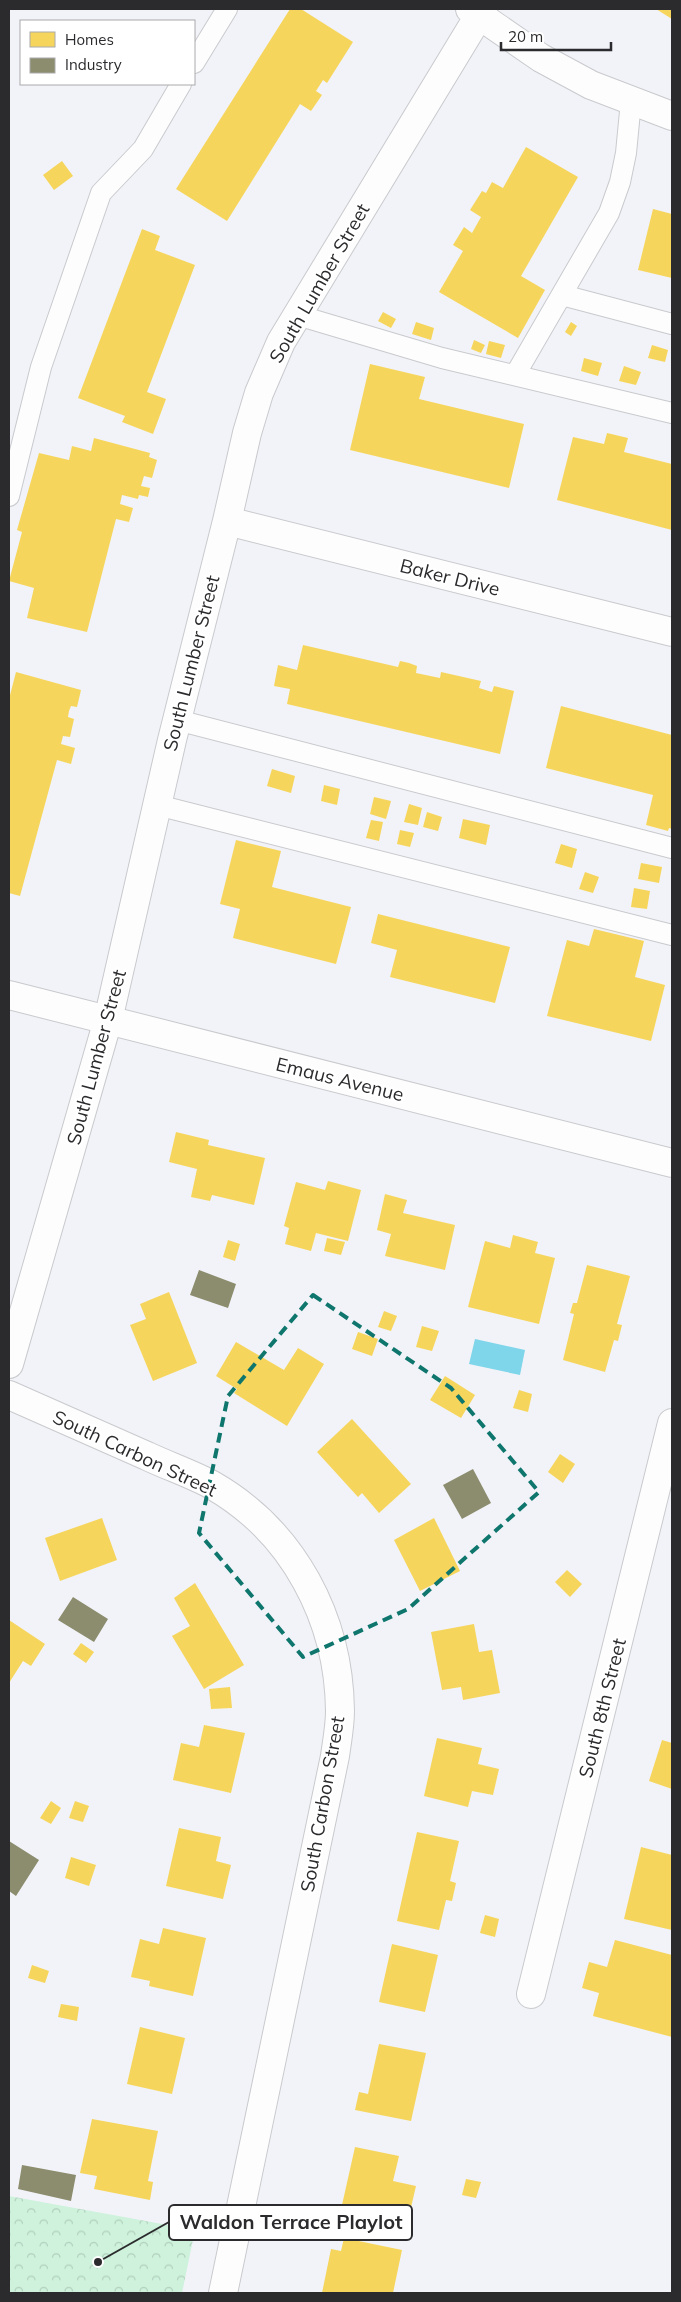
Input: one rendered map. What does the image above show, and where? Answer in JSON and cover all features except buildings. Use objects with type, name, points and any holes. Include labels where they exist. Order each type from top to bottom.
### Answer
[{"type":"street","points":[[478,11],[541,58],[591,85],[672,116]]},
{"type":"street","name":"South Lumber Street","points":[[9,1364],[108,1020],[176,720],[227,521],[247,432],[259,393],[281,342],[478,11]]},
{"type":"street","name":"Baker Drive","points":[[227,521],[672,632]]},
{"type":"street","name":"Emaus Avenue","points":[[9,995],[672,1163]]},
{"type":"street","name":"South Carbon Street","points":[[9,1395],[212,1485],[248,1510],[280,1541],[306,1577],[324,1617],[336,1660],[340,1712],[335,1756],[223,2293]]},
{"type":"street","name":"South 8th Street","points":[[531,1994],[664,1489],[672,1423]]},
{"type":"lane","points":[[195,61],[227,9]]},
{"type":"lane","points":[[9,496],[41,367],[101,193],[143,149],[181,85]]},
{"type":"lane","points":[[515,376],[610,213],[620,182],[626,153],[631,101]]},
{"type":"lane","points":[[562,295],[672,324]]},
{"type":"lane","points":[[297,315],[442,358],[672,413]]},
{"type":"lane","points":[[176,720],[672,848]]},
{"type":"lane","points":[[157,805],[672,935]]},
{"type":"highlighted area","points":[[313,1295],[451,1388],[539,1492],[408,1609],[303,1657],[199,1533],[228,1396]]},
{"type":"green space","points":[[9,2196],[195,2230],[182,2293],[9,2293]]},
{"type":"water","points":[[475,1339],[525,1350],[520,1375],[469,1364]]},
{"type":"place","name":"Waldon Terrace Playlot","points":[[98,2262]]}]
